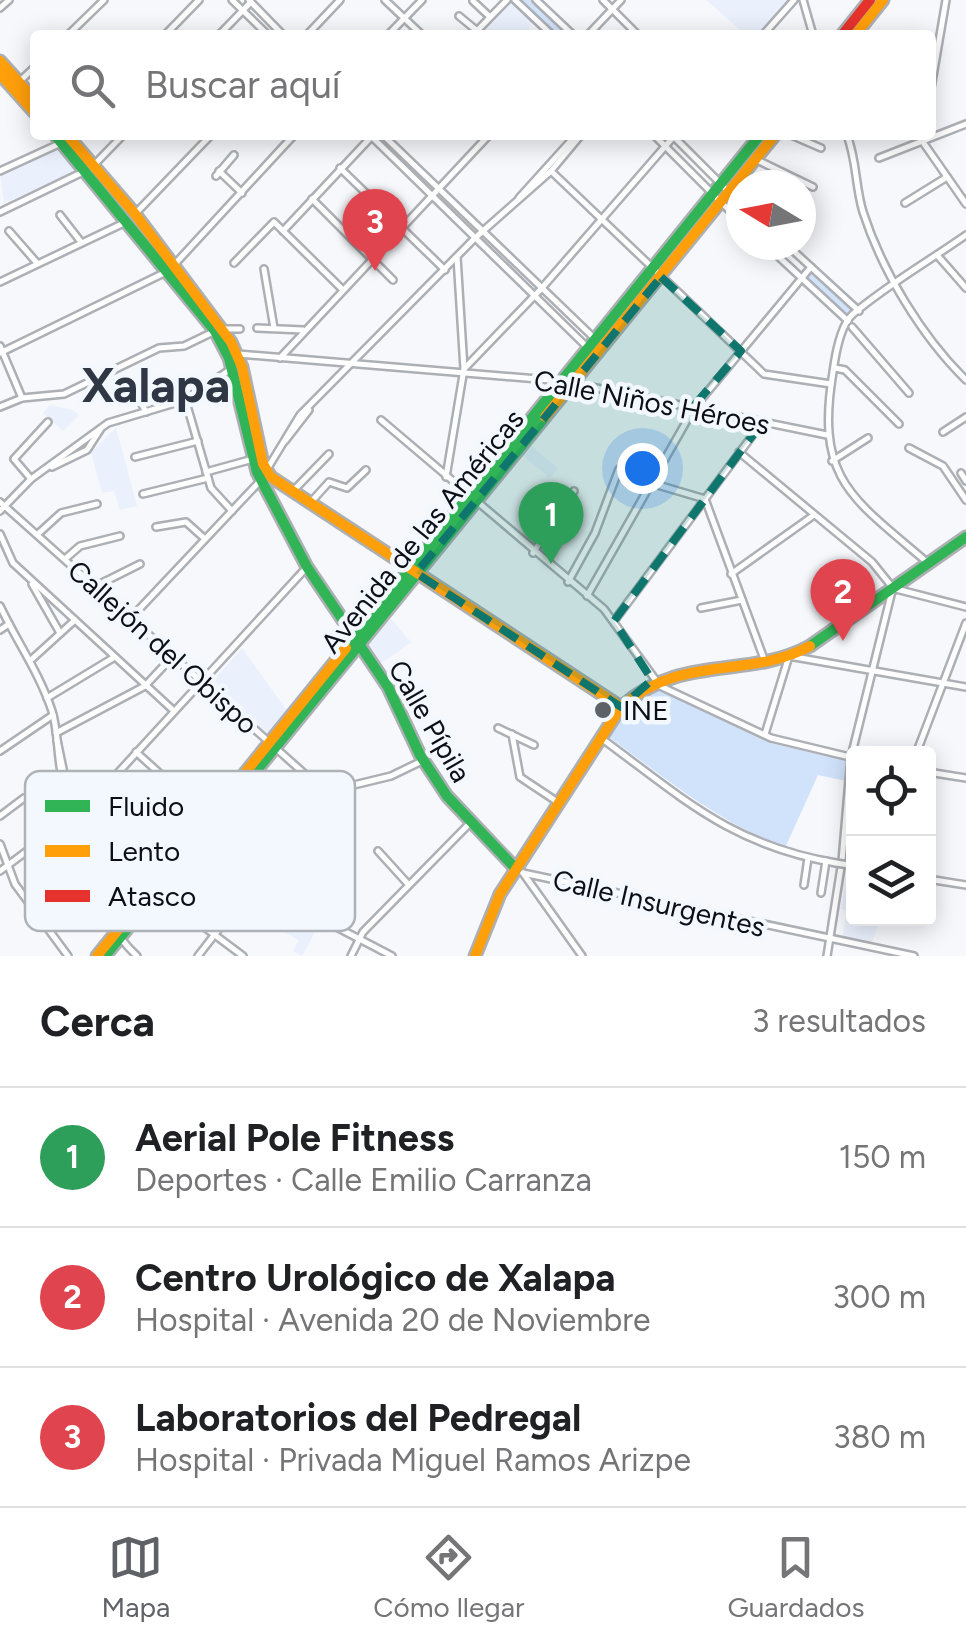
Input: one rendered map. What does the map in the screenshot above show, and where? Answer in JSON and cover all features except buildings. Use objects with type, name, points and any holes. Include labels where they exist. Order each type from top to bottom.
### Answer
[{"type":"main road","points":[[846,30],[870,0]]},
{"type":"main road","points":[[859,30],[883,0]]},
{"type":"main road","points":[[0,61],[30,106]]},
{"type":"main road","points":[[0,74],[30,96]]},
{"type":"main road","name":"Calle Pípila","points":[[67,140],[238,354],[264,476]]},
{"type":"main road","name":"Avenida de las Américas","points":[[251,771],[658,272],[756,140]]},
{"type":"main road","name":"Avenida de las Américas","points":[[720,192],[771,140]]},
{"type":"main road","name":"Avenida de las Américas","points":[[566,382],[592,343],[658,272]]},
{"type":"main road","name":"Calle Pípila","points":[[218,330],[232,369],[254,459],[306,567],[388,687],[424,761],[469,824],[520,871]]},
{"type":"main road","points":[[264,476],[311,502],[621,706]]},
{"type":"main road","points":[[476,956],[491,911],[520,871],[621,706],[652,680],[789,656],[966,537]]},
{"type":"main road","name":"Avenida de las Américas","points":[[249,771],[272,745]]},
{"type":"main road","name":"Avenida de las Américas","points":[[97,956],[120,931]]},
{"type":"main road","name":"Avenida de las Américas","points":[[105,956],[116,936]]},
{"type":"street","points":[[0,8],[10,0]]},
{"type":"street","points":[[73,30],[104,0]]},
{"type":"street","points":[[171,30],[199,0]]},
{"type":"street","points":[[232,0],[263,30]]},
{"type":"street","points":[[311,30],[340,0]]},
{"type":"street","points":[[385,0],[417,30]]},
{"type":"street","points":[[393,30],[422,0]]},
{"type":"street","points":[[478,30],[506,0]]},
{"type":"street","points":[[515,0],[547,30]]},
{"type":"street","points":[[536,0],[567,30]]},
{"type":"street","points":[[603,0],[633,30]]},
{"type":"street","points":[[593,30],[621,0]]},
{"type":"street","points":[[768,30],[794,0]]},
{"type":"street","points":[[803,0],[812,30]]},
{"type":"street","points":[[936,59],[946,0]]},
{"type":"street","points":[[225,30],[251,1],[279,30]]},
{"type":"street","points":[[473,1],[490,17]]},
{"type":"street","points":[[459,16],[472,30]]},
{"type":"street","points":[[0,94],[16,86],[30,72]]},
{"type":"street","points":[[936,133],[966,124]]},
{"type":"street","points":[[0,171],[58,140]]},
{"type":"street","points":[[0,212],[91,168],[118,140]]},
{"type":"street","points":[[0,282],[131,217],[205,140]]},
{"type":"street","points":[[22,398],[1,350],[171,268],[290,140]]},
{"type":"street","points":[[281,228],[367,140]]},
{"type":"street","points":[[377,140],[534,296],[592,343]]},
{"type":"street","points":[[388,140],[592,343]]},
{"type":"street","points":[[280,358],[484,140]]},
{"type":"street","points":[[517,200],[573,140]]},
{"type":"street","points":[[129,620],[264,476],[283,443],[310,410],[475,238],[552,171],[574,140]]},
{"type":"street","points":[[659,140],[726,195]]},
{"type":"street","points":[[464,370],[541,289],[670,140]]},
{"type":"street","points":[[677,140],[726,201]]},
{"type":"street","points":[[803,140],[821,148]]},
{"type":"street","points":[[849,140],[858,167],[862,208],[896,283],[941,353],[966,380]]},
{"type":"street","points":[[880,158],[915,140]]},
{"type":"street","points":[[923,140],[966,204]]},
{"type":"street","points":[[234,155],[217,173],[242,193]]},
{"type":"street","points":[[755,160],[776,170]]},
{"type":"street","points":[[340,168],[446,270]]},
{"type":"street","points":[[552,171],[772,377],[831,384]]},
{"type":"street","points":[[904,204],[947,177]]},
{"type":"street","points":[[312,199],[393,280]]},
{"type":"street","points":[[60,215],[81,242]]},
{"type":"street","points":[[234,263],[274,222],[342,288]]},
{"type":"street","points":[[9,231],[38,263]]},
{"type":"street","points":[[928,563],[847,489],[832,461],[827,436],[831,384],[845,332],[859,311],[966,235]]},
{"type":"street","points":[[937,255],[966,288]]},
{"type":"street","points":[[446,477],[464,370],[457,256]]},
{"type":"street","points":[[782,260],[850,324],[909,393]]},
{"type":"street","points":[[803,260],[859,311]]},
{"type":"street","points":[[587,596],[694,408],[811,267]]},
{"type":"street","points":[[264,268],[274,328]]},
{"type":"street","points":[[258,328],[303,330]]},
{"type":"street","points":[[0,407],[22,398],[64,394],[159,348],[184,346],[218,330],[240,329]]},
{"type":"street","name":"Calle Niños Héroes","points":[[238,354],[464,370],[566,382],[827,436]]},
{"type":"street","points":[[834,367],[845,370],[899,424]]},
{"type":"street","points":[[2,506],[31,479],[87,450],[102,426],[185,400],[232,369]]},
{"type":"street","points":[[138,397],[146,412]]},
{"type":"street","points":[[185,400],[214,494],[232,512]]},
{"type":"street","points":[[943,432],[966,417]]},
{"type":"street","points":[[381,420],[533,554],[587,596],[614,622],[652,680],[764,736],[846,756]]},
{"type":"street","points":[[31,479],[14,459],[48,422]]},
{"type":"street","points":[[614,622],[760,424]]},
{"type":"street","points":[[832,461],[868,438]]},
{"type":"street","points":[[135,457],[198,441]]},
{"type":"street","points":[[909,448],[942,466],[966,500]]},
{"type":"street","points":[[739,452],[872,562],[893,588],[966,607]]},
{"type":"street","points":[[292,491],[329,454]]},
{"type":"street","points":[[143,494],[254,459]]},
{"type":"street","points":[[568,582],[595,533],[619,469]]},
{"type":"street","points":[[311,502],[330,482],[347,488],[366,470]]},
{"type":"street","points":[[961,474],[966,480]]},
{"type":"street","points":[[650,483],[705,499]]},
{"type":"street","points":[[533,554],[574,490]]},
{"type":"street","points":[[705,499],[764,659]]},
{"type":"street","points":[[38,534],[61,513],[97,504]]},
{"type":"street","name":"Callejón del Obispo","points":[[2,506],[301,771]]},
{"type":"street","points":[[731,574],[815,515]]},
{"type":"street","points":[[156,526],[186,522],[205,539]]},
{"type":"street","points":[[0,534],[14,563],[174,711]]},
{"type":"street","points":[[65,559],[80,546],[120,536]]},
{"type":"street","points":[[94,586],[140,564]]},
{"type":"street","points":[[119,771],[306,567]]},
{"type":"street","points":[[31,580],[60,633]]},
{"type":"street","points":[[854,746],[893,588]]},
{"type":"street","points":[[701,608],[742,600]]},
{"type":"street","points":[[0,606],[32,659],[47,698],[63,771]]},
{"type":"street","points":[[32,659],[76,620]]},
{"type":"street","points":[[919,746],[966,623]]},
{"type":"street","points":[[0,630],[8,624]]},
{"type":"street","points":[[57,737],[145,686],[173,656]]},
{"type":"street","points":[[764,736],[789,656],[966,687]]},
{"type":"street","points":[[47,698],[114,658]]},
{"type":"street","points":[[0,751],[53,715]]},
{"type":"street","points":[[498,728],[534,745]]},
{"type":"street","points":[[512,734],[520,776],[560,803]]},
{"type":"street","points":[[601,738],[718,824],[781,853],[846,865]]},
{"type":"street","points":[[136,752],[157,771]]},
{"type":"street","points":[[355,784],[391,776],[424,761]]},
{"type":"street","points":[[936,773],[966,778]]},
{"type":"street","points":[[0,816],[24,798]]},
{"type":"street","points":[[827,956],[846,805]]},
{"type":"street","points":[[351,956],[359,939],[408,884],[469,824]]},
{"type":"street","points":[[0,844],[3,869],[25,898]]},
{"type":"street","points":[[378,851],[408,884]]},
{"type":"street","points":[[3,869],[25,853]]},
{"type":"street","points":[[804,885],[808,858]]},
{"type":"street","points":[[821,893],[826,861]]},
{"type":"street","name":"Calle Insurgentes","points":[[520,871],[914,956]]},
{"type":"street","name":"Calle Pípila","points":[[520,871],[582,956]]},
{"type":"street","points":[[936,880],[966,885]]},
{"type":"street","points":[[49,931],[68,956]]},
{"type":"street","points":[[114,931],[137,956]]},
{"type":"street","points":[[211,931],[243,956]]},
{"type":"street","points":[[198,956],[217,931]]},
{"type":"street","points":[[345,931],[392,956]]},
{"type":"highlighted area","points":[[661,277],[741,351],[692,408],[761,424],[614,621],[652,680],[621,707],[416,573]]},
{"type":"shaded area","points":[[519,0],[531,0],[564,30],[552,30]]},
{"type":"shaded area","points":[[706,0],[789,0],[764,30],[740,30]]},
{"type":"shaded area","points":[[511,3],[532,21],[528,30],[486,30]]},
{"type":"shaded area","points":[[61,147],[81,170],[4,203],[0,175]]},
{"type":"shaded area","points":[[811,271],[852,309],[847,316],[804,278]]},
{"type":"shaded area","points":[[50,405],[79,415],[63,431],[43,413]]},
{"type":"shaded area","points":[[116,428],[137,506],[120,510],[114,491],[102,493],[91,452]]},
{"type":"shaded area","points":[[530,445],[558,468],[550,478],[522,455]]},
{"type":"shaded area","points":[[391,619],[411,642],[379,665],[366,647]]},
{"type":"shaded area","points":[[242,648],[288,712],[269,735],[211,683]]},
{"type":"shaded area","points":[[656,687],[774,744],[846,761],[846,781],[818,775],[785,848],[694,799],[609,737],[629,709]]},
{"type":"shaded area","points":[[846,880],[846,911],[841,909]]},
{"type":"shaded area","points":[[846,916],[846,926],[878,926],[872,942],[842,937]]},
{"type":"shaded area","points":[[281,931],[316,931],[302,956],[293,951],[299,940]]},
{"type":"traffic: fast","points":[[59,140],[215,331],[229,358],[257,472],[307,567],[388,687],[420,755],[447,796],[516,869]]},
{"type":"traffic: fast","points":[[346,648],[756,140]]},
{"type":"traffic: fast","points":[[256,771],[545,417]]},
{"type":"traffic: fast","points":[[810,646],[966,537]]},
{"type":"traffic: fast","points":[[105,956],[125,931]]},
{"type":"traffic: slow","points":[[859,30],[883,0]]},
{"type":"traffic: slow","points":[[0,61],[30,94]]},
{"type":"traffic: slow","points":[[0,74],[30,107]]},
{"type":"traffic: slow","points":[[71,140],[135,214],[231,342],[242,367],[263,464],[271,477],[621,707]]},
{"type":"traffic: slow","points":[[545,417],[771,140]]},
{"type":"traffic: slow","points":[[475,956],[500,894],[621,707],[667,679],[762,662],[810,646]]},
{"type":"traffic: slow","points":[[247,771],[346,648]]},
{"type":"traffic: slow","points":[[97,956],[117,931]]},
{"type":"traffic: jam","points":[[846,30],[870,0]]},
{"type":"place","name":"Laboratorios del Pedregal","points":[[375,271]]},
{"type":"place","name":"Aerial Pole Fitness","points":[[551,564]]},
{"type":"place","name":"Centro Urológico de Xalapa","points":[[843,641]]},
{"type":"place","name":"INE","points":[[603,710]]},
{"type":"district","name":"Xalapa","points":[[156,385]]}]
